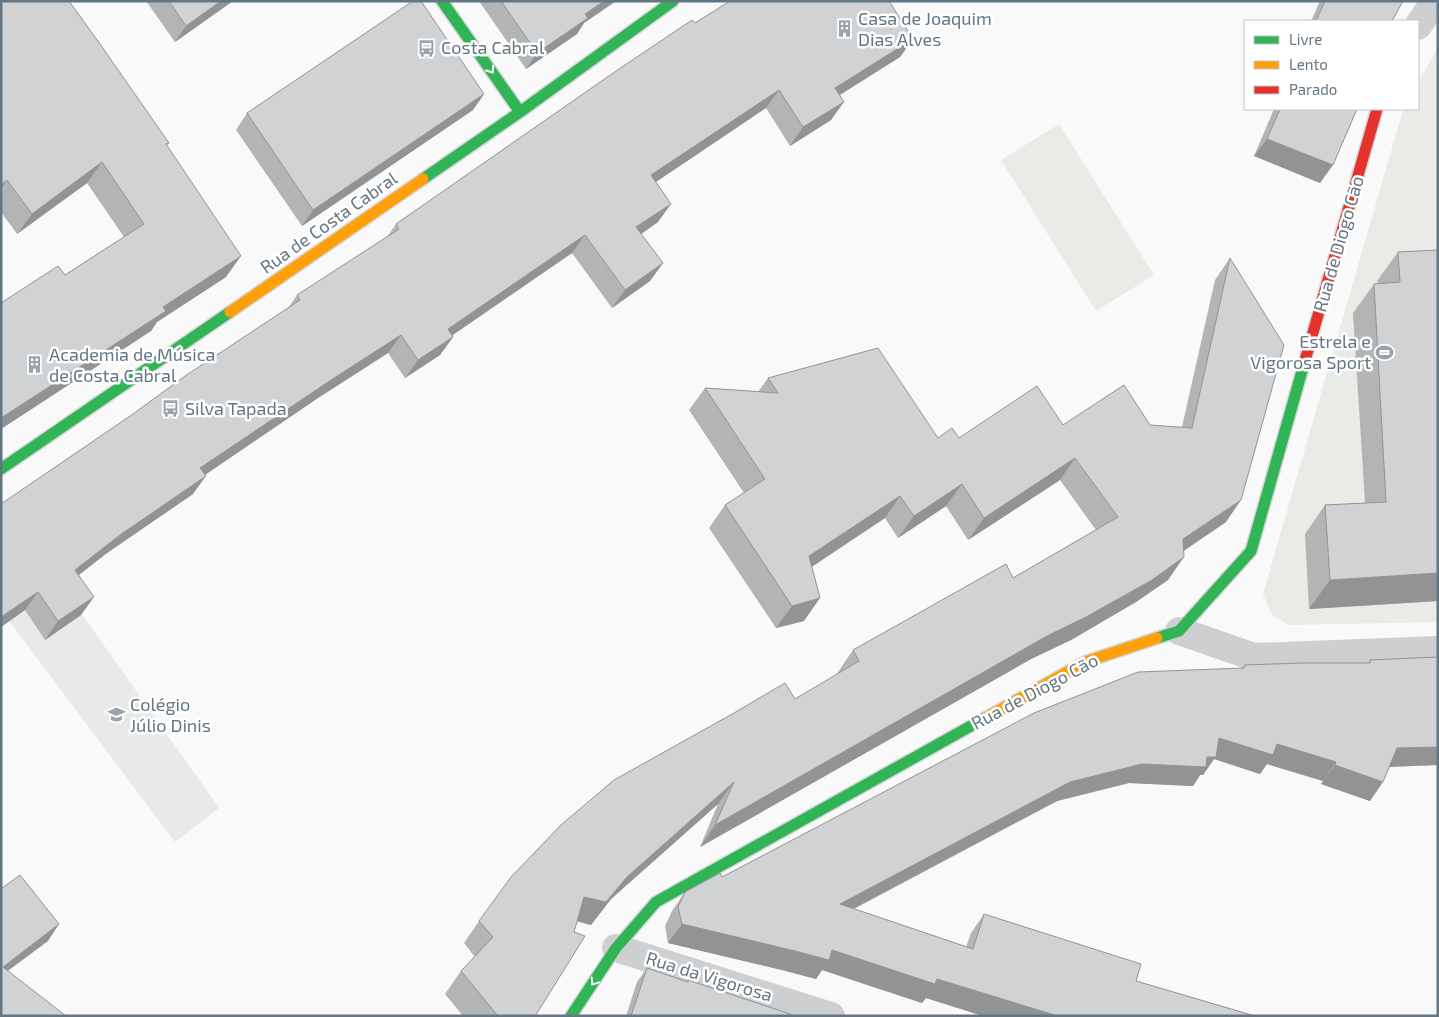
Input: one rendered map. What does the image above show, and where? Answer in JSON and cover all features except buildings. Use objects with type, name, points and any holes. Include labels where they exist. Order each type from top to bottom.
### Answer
[{"type":"street","points":[[442,1],[520,112]]},
{"type":"street","name":"Rua de Costa Cabral","points":[[1,469],[520,112],[673,1]]},
{"type":"street","points":[[1419,24],[1434,1]]},
{"type":"street","name":"Rua de Diogo Cão","points":[[572,1016],[616,948],[656,902],[1084,662],[1179,631],[1251,551],[1377,110]]},
{"type":"street","points":[[1179,631],[1254,657],[1438,650]]},
{"type":"street","name":"Rua da Vigorosa","points":[[616,948],[831,1016]]},
{"type":"shaded area","name":"Estrela e Vigorosa Sport","points":[[1438,47],[1438,622],[1289,625],[1272,615],[1263,594],[1403,110],[1419,110],[1419,81]]},
{"type":"shaded area","points":[[1059,124],[1154,275],[1096,311],[1001,160]]},
{"type":"shaded area","name":"Colégio Júlio Dinis","points":[[8,510],[219,808],[175,842],[1,610],[1,514]]},
{"type":"traffic: fast","points":[[442,1],[520,112]]},
{"type":"traffic: fast","points":[[423,179],[520,112],[673,1]]},
{"type":"traffic: fast","points":[[1,469],[230,312]]},
{"type":"traffic: fast","points":[[1157,638],[1179,631],[1251,551],[1306,357]]},
{"type":"traffic: fast","points":[[571,1016],[616,948],[656,902],[987,717]]},
{"type":"traffic: slow","points":[[230,312],[423,179]]},
{"type":"traffic: slow","points":[[987,717],[1085,662],[1157,638]]},
{"type":"traffic: jam","points":[[1306,357],[1377,110]]},
{"type":"place","name":"Casa de Joaquim Dias Alves","points":[[844,29]]},
{"type":"place","name":"Costa Cabral","points":[[427,48]]},
{"type":"place","name":"Estrela e Vigorosa Sport","points":[[1385,352]]},
{"type":"place","name":"Academia de Música de Costa Cabral","points":[[35,365]]},
{"type":"place","name":"Silva Tapada","points":[[171,409]]},
{"type":"place","name":"Colégio Júlio Dinis","points":[[116,715]]}]
